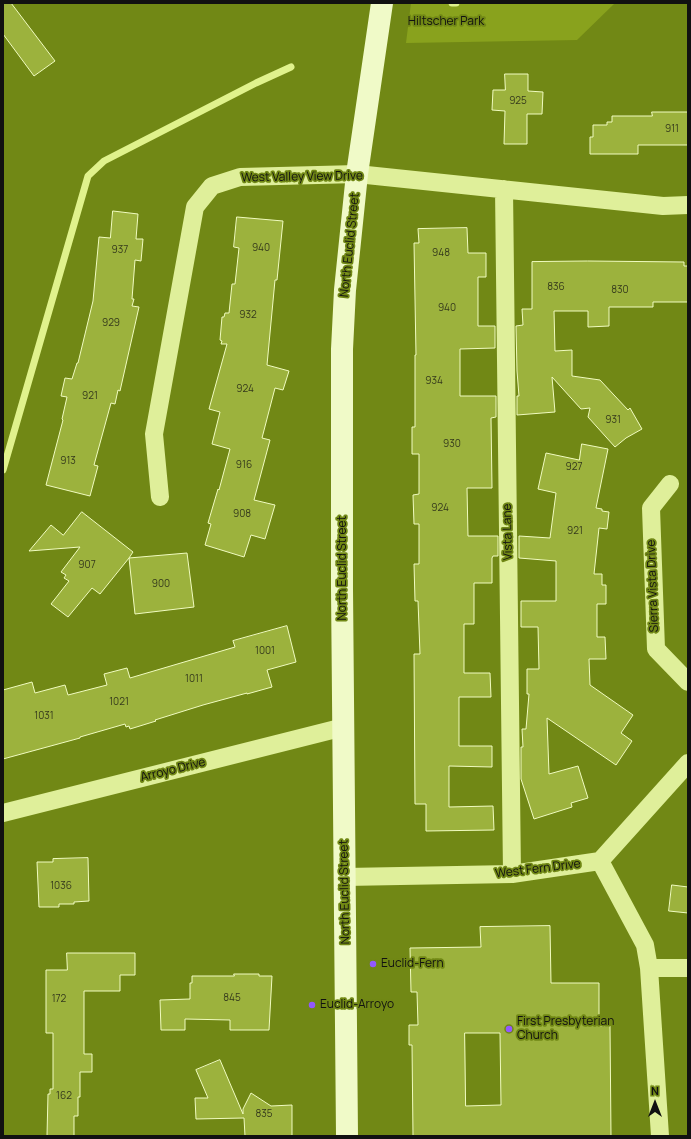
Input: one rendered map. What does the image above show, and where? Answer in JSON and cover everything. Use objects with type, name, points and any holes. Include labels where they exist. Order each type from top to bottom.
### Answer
[{"type":"main road","name":"North Euclid Street","points":[[347,1136],[342,597],[342,349],[345,290],[357,174],[382,3]]},
{"type":"street","name":"West Valley View Drive","points":[[160,498],[154,434],[196,207],[212,186],[240,177],[357,174],[663,206],[688,205]]},
{"type":"street","name":"Vista Lane","points":[[504,189],[512,874]]},
{"type":"street","name":"Sierra Vista Drive","points":[[670,484],[651,508],[656,649],[688,682]]},
{"type":"street","name":"Arroyo Drive","points":[[3,813],[344,727]]},
{"type":"street","points":[[660,1136],[649,968],[645,945],[600,861],[688,763]]},
{"type":"street","name":"West Fern Drive","points":[[345,877],[512,874],[600,861]]},
{"type":"street","points":[[649,968],[688,968]]},
{"type":"green space","name":"Hiltscher Park","points":[[411,3],[615,3],[577,40],[406,43]]},
{"type":"building","points":[[3,3],[11,3],[55,61],[34,76],[3,34]]},
{"type":"building","points":[[505,74],[528,74],[528,91],[543,92],[542,114],[527,114],[527,144],[504,144],[505,111],[492,110],[493,90],[505,90]]},
{"type":"building","points":[[652,112],[688,112],[688,145],[638,145],[638,154],[590,154],[590,137],[593,137],[593,125],[607,125],[607,122],[612,122],[612,116],[652,116]]},
{"type":"building","points":[[113,211],[138,214],[136,239],[143,239],[141,261],[135,260],[132,299],[134,299],[132,306],[139,307],[120,391],[118,390],[115,404],[111,403],[94,465],[98,466],[90,496],[46,485],[63,420],[67,397],[61,396],[65,378],[72,379],[78,363],[93,301],[99,237],[110,238]]},
{"type":"building","points":[[237,217],[283,221],[277,280],[275,280],[267,365],[289,371],[283,390],[275,388],[262,438],[270,440],[254,500],[275,505],[265,539],[251,535],[244,557],[205,545],[211,524],[208,523],[230,449],[212,444],[220,412],[209,409],[227,344],[221,344],[222,341],[220,340],[222,317],[224,317],[225,313],[229,313],[232,284],[235,284],[239,248],[234,247]]},
{"type":"building","points":[[467,228],[468,253],[486,253],[486,277],[478,277],[478,326],[495,326],[495,348],[460,349],[460,396],[496,396],[496,417],[491,418],[492,488],[467,488],[468,536],[498,536],[498,556],[493,556],[492,558],[492,583],[474,583],[474,624],[464,624],[464,673],[490,673],[491,697],[459,697],[459,746],[492,746],[492,767],[449,766],[449,807],[493,806],[494,830],[426,831],[426,804],[415,804],[414,654],[420,654],[418,601],[415,601],[414,564],[419,564],[419,524],[414,524],[413,495],[419,494],[419,454],[412,454],[412,427],[415,427],[416,355],[414,243],[419,243],[418,229]]},
{"type":"building","points":[[532,262],[684,262],[684,266],[688,266],[688,302],[653,302],[653,307],[609,307],[609,326],[588,327],[588,311],[554,311],[555,351],[572,350],[572,376],[600,380],[628,410],[630,408],[642,429],[626,438],[615,447],[588,417],[590,408],[581,409],[552,377],[555,412],[517,415],[517,396],[519,396],[516,326],[523,325],[522,309],[532,309]]},
{"type":"building","points":[[582,444],[608,449],[596,508],[609,512],[607,529],[599,528],[594,574],[602,574],[602,585],[606,585],[606,604],[597,604],[597,637],[605,637],[606,659],[589,659],[590,685],[633,715],[621,733],[632,741],[616,765],[547,718],[549,774],[578,766],[588,798],[571,803],[572,807],[534,819],[521,779],[521,747],[523,747],[522,729],[526,729],[529,694],[527,694],[527,669],[539,669],[538,627],[521,627],[521,601],[556,601],[556,561],[519,558],[519,536],[550,538],[556,493],[538,489],[546,453],[579,460]]},
{"type":"building","points":[[82,512],[133,552],[100,594],[92,588],[68,617],[51,604],[69,581],[64,578],[66,575],[61,572],[80,547],[29,551],[51,525],[63,535]]},
{"type":"building","points":[[187,553],[194,607],[135,614],[129,558]]},
{"type":"building","points":[[287,626],[296,662],[267,670],[272,687],[203,705],[130,729],[129,726],[126,727],[125,724],[3,759],[3,690],[32,682],[35,693],[65,685],[68,695],[107,685],[104,674],[127,668],[130,678],[235,647],[233,641]]},
{"type":"building","points":[[88,858],[89,901],[74,902],[74,904],[59,904],[59,907],[39,907],[37,862],[53,862],[53,859]]},
{"type":"building","points":[[672,885],[688,887],[688,913],[669,911]]},
{"type":"building","name":"First Presbyterian Church","points":[[550,926],[551,983],[599,983],[599,1026],[610,1026],[611,1136],[413,1136],[412,1045],[409,1045],[409,1025],[418,1025],[417,992],[411,992],[410,948],[481,947],[480,927]],"holes":[[[465,1033],[500,1033],[501,1105],[466,1106]]]},
{"type":"building","points":[[67,953],[135,953],[135,975],[120,975],[120,991],[84,991],[84,1054],[92,1054],[92,1072],[80,1072],[80,1097],[78,1097],[78,1116],[74,1116],[74,1136],[47,1136],[48,1094],[50,1094],[50,1089],[53,1089],[53,1033],[46,1033],[46,970],[67,970]]},
{"type":"building","points":[[234,974],[259,974],[259,976],[272,976],[269,1030],[230,1030],[230,1020],[185,1019],[185,1030],[161,1030],[160,1000],[190,999],[190,983],[192,983],[192,976],[234,976]]},
{"type":"building","points":[[220,1060],[243,1114],[243,1109],[251,1093],[271,1106],[292,1105],[292,1136],[245,1136],[244,1118],[196,1119],[195,1098],[208,1098],[196,1070]]},
{"type":"waterway","points":[[3,470],[88,176],[104,161],[256,83],[291,67]]},
{"type":"place","name":"Euclid-Fern","points":[[373,964]]},
{"type":"place","name":"Euclid-Arroyo","points":[[312,1005]]},
{"type":"place","name":"First Presbyterian Church","points":[[509,1029]]}]
